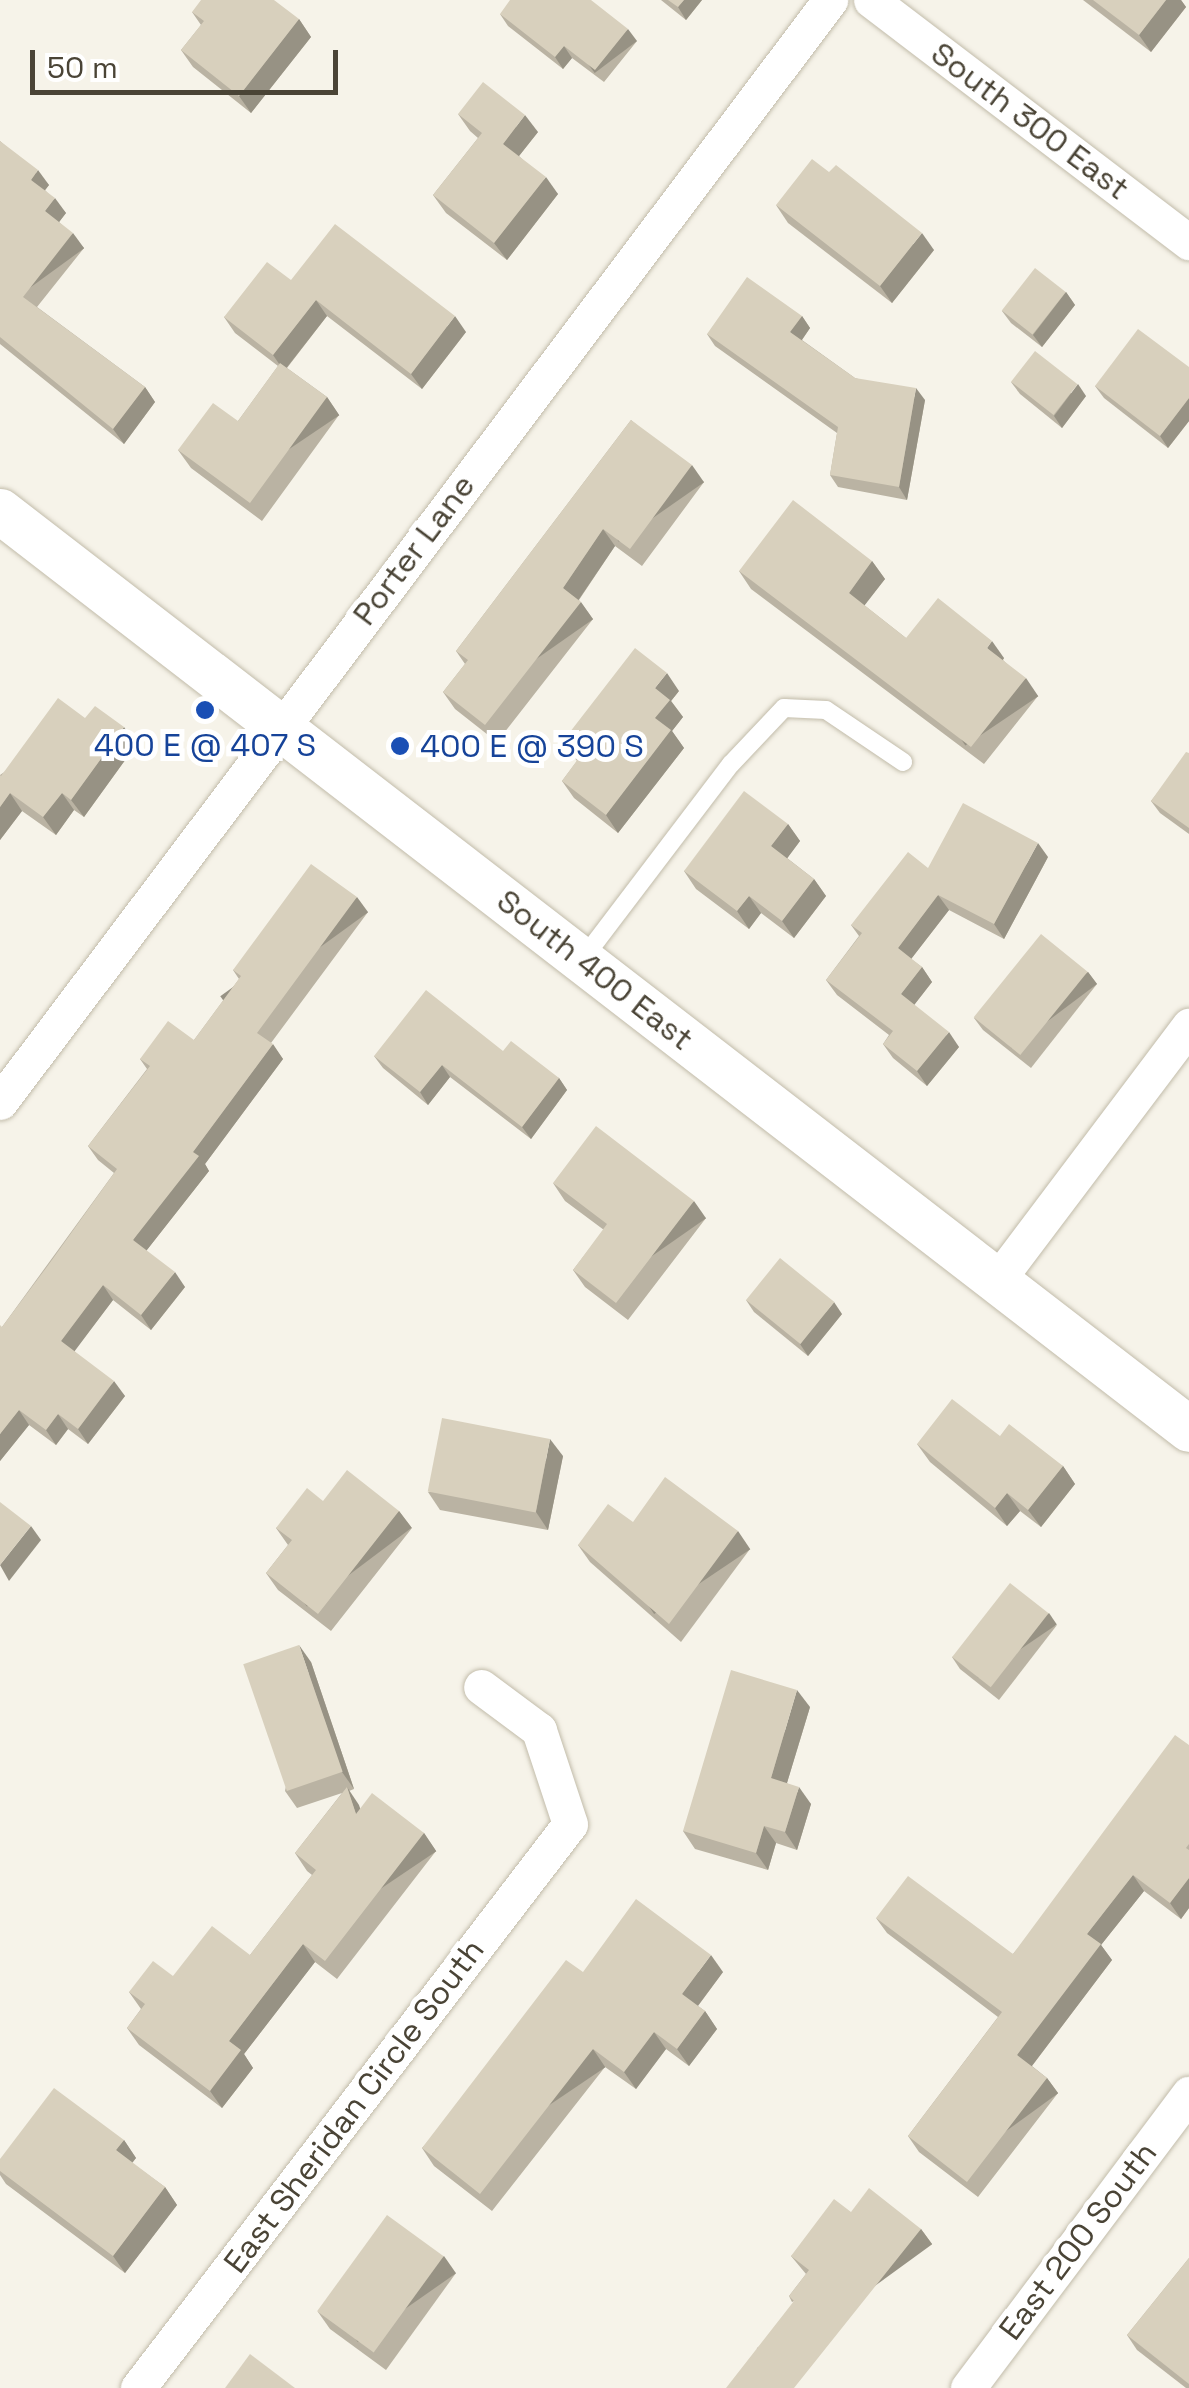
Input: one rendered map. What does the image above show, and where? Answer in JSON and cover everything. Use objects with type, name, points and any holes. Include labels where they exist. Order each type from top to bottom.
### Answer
[{"type":"street","name":"Porter Lane","points":[[0,1102],[830,0]]},
{"type":"street","name":"South 300 East","points":[[872,0],[1189,242]]},
{"type":"street","name":"South 400 East","points":[[0,511],[1189,1429]]},
{"type":"street","points":[[996,1282],[1189,1026]]},
{"type":"street","name":"East Sheridan Circle South","points":[[138,2388],[570,1824],[539,1730],[481,1687]]},
{"type":"street","name":"East 200 South","points":[[968,2388],[1189,2094]]},
{"type":"lane","points":[[582,960],[731,764],[784,708],[826,710],[903,762]]},
{"type":"building","points":[[201,0],[274,0],[299,19],[239,96],[181,50],[204,21],[192,12]]},
{"type":"building","points":[[510,0],[591,0],[628,29],[595,70],[564,46],[555,57],[500,14]]},
{"type":"building","points":[[1093,0],[1166,0],[1139,35]]},
{"type":"building","points":[[483,82],[525,115],[503,144],[546,177],[494,243],[433,195],[482,133],[458,114]]},
{"type":"building","points":[[0,141],[38,170],[31,180],[55,198],[45,211],[73,233],[23,297],[145,387],[113,429],[0,337]]},
{"type":"building","points":[[812,159],[829,172],[836,165],[922,233],[880,286],[776,205]]},
{"type":"building","points":[[335,224],[455,316],[411,374],[316,300],[273,355],[224,317],[267,262],[291,280]]},
{"type":"building","points":[[1035,268],[1066,292],[1032,335],[1002,311]]},
{"type":"building","points":[[747,277],[802,316],[790,332],[855,378],[916,388],[899,487],[830,475],[838,427],[707,334]]},
{"type":"building","points":[[1138,329],[1189,367],[1189,398],[1160,436],[1095,386]]},
{"type":"building","points":[[1035,351],[1078,384],[1054,415],[1011,382]]},
{"type":"building","points":[[280,363],[327,397],[250,503],[178,450],[213,403],[238,421]]},
{"type":"building","points":[[631,420],[692,465],[630,549],[603,529],[563,588],[581,602],[485,725],[443,692],[468,660],[456,651]]},
{"type":"building","points":[[793,500],[872,561],[849,593],[906,638],[938,598],[992,641],[987,648],[1026,678],[971,747],[739,571]]},
{"type":"building","points":[[635,648],[667,673],[655,688],[670,700],[655,718],[671,730],[606,815],[562,781],[581,755],[563,741]]},
{"type":"building","points":[[58,698],[85,718],[95,706],[124,727],[71,800],[62,793],[43,817],[10,793],[0,807],[0,775]]},
{"type":"building","points":[[1189,753],[1189,828],[1151,801]]},
{"type":"building","points":[[744,791],[788,824],[771,846],[814,879],[782,921],[749,896],[737,911],[684,871]]},
{"type":"building","points":[[963,803],[1038,843],[994,924],[938,895],[898,948],[922,967],[901,994],[949,1032],[917,1071],[883,1044],[893,1031],[826,980],[862,933],[851,925],[908,852],[928,868]]},
{"type":"building","points":[[311,864],[357,897],[257,1033],[273,1044],[193,1152],[199,1156],[133,1240],[175,1272],[141,1315],[103,1285],[61,1341],[114,1381],[78,1429],[58,1414],[46,1430],[19,1410],[0,1434],[0,1325],[117,1169],[88,1146],[150,1066],[140,1059],[168,1021],[194,1040],[241,976],[233,970]]},
{"type":"building","points":[[1041,934],[1088,972],[1020,1055],[974,1017]]},
{"type":"building","points":[[426,990],[503,1051],[511,1041],[559,1078],[522,1127],[442,1065],[420,1092],[374,1056]]},
{"type":"building","points":[[596,1126],[694,1201],[616,1303],[573,1270],[607,1224],[553,1183]]},
{"type":"building","points":[[780,1258],[834,1302],[800,1344],[746,1300]]},
{"type":"building","points":[[952,1399],[1000,1436],[1009,1424],[1063,1466],[1028,1510],[1007,1493],[995,1508],[917,1444]]},
{"type":"building","points":[[442,1418],[550,1439],[536,1513],[428,1492]]},
{"type":"building","points":[[347,1470],[399,1511],[318,1614],[266,1573],[292,1540],[276,1528],[307,1488],[323,1501]]},
{"type":"building","points":[[665,1477],[738,1531],[669,1624],[578,1545],[608,1504],[633,1522]]},
{"type":"building","points":[[0,1502],[31,1526],[0,1565]]},
{"type":"building","points":[[1010,1583],[1049,1613],[991,1687],[952,1657]]},
{"type":"building","points":[[299,1645],[343,1772],[287,1791],[243,1664]]},
{"type":"building","points":[[731,1670],[797,1690],[771,1778],[799,1787],[785,1832],[764,1826],[756,1853],[683,1831]]},
{"type":"building","points":[[1175,1735],[1189,1745],[1189,1878],[1170,1903],[1133,1875],[1087,1934],[1101,1944],[1017,2055],[1047,2078],[967,2182],[908,2136],[1002,2012],[876,1918],[908,1876],[1013,1954]]},
{"type":"building","points":[[347,1787],[356,1814],[372,1793],[424,1833],[325,1961],[303,1944],[229,2041],[241,2050],[210,2091],[127,2028],[145,2004],[129,1992],[153,1961],[173,1976],[212,1926],[250,1955],[316,1870],[295,1853]]},
{"type":"building","points":[[636,1899],[711,1955],[682,1994],[705,2011],[677,2049],[654,2032],[624,2072],[593,2049],[480,2194],[422,2148],[566,1960],[583,1972]]},
{"type":"building","points":[[54,2088],[124,2140],[116,2150],[165,2187],[113,2256],[0,2171],[0,2159]]},
{"type":"building","points":[[869,2188],[921,2229],[794,2388],[726,2388],[794,2301],[789,2296],[809,2270],[791,2256],[834,2199],[851,2212]]},
{"type":"building","points":[[387,2215],[444,2256],[374,2352],[317,2311]]},
{"type":"building","points":[[1189,2258],[1189,2384],[1127,2335]]},
{"type":"building","points":[[250,2354],[295,2388],[225,2388]]},
{"type":"place","name":"400 E @ 407 S","points":[[205,710]]},
{"type":"place","name":"400 E @ 390 S","points":[[400,746]]}]
